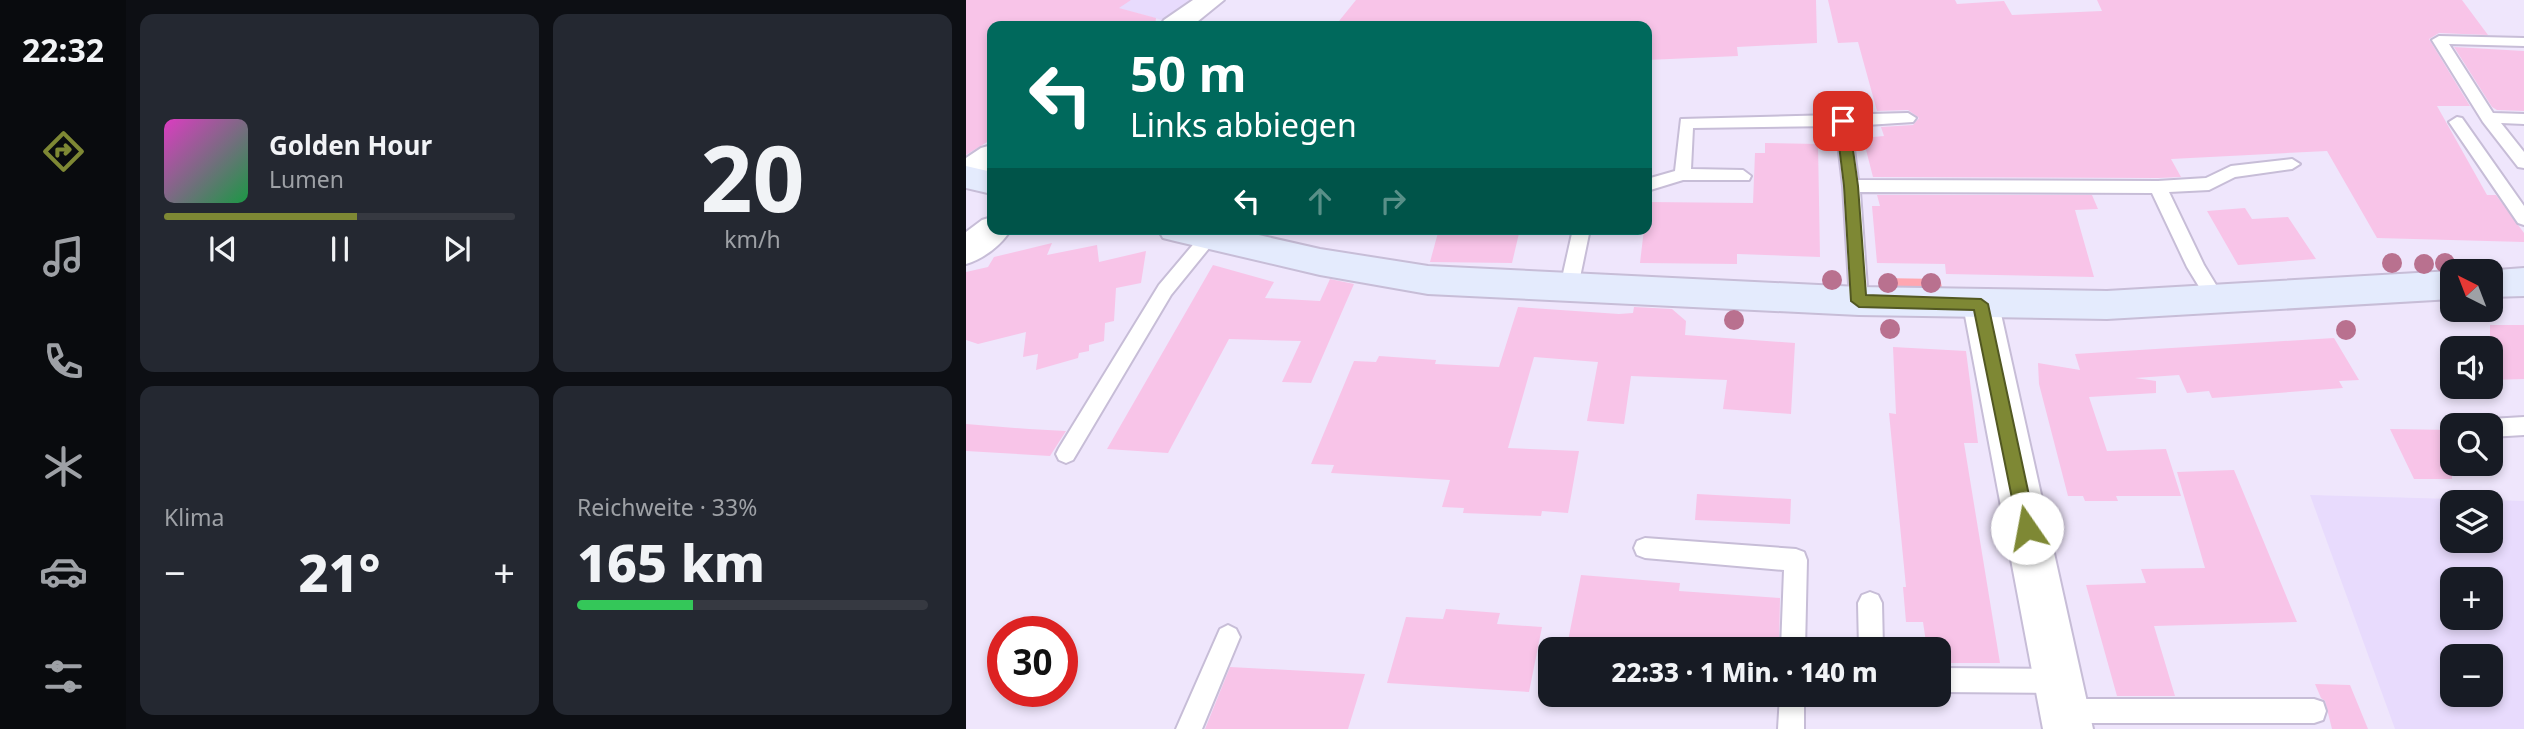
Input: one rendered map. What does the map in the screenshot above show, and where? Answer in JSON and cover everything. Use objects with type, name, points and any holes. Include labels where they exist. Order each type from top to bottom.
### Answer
[{"type":"main road","points":[[966,175],[987,181]]},
{"type":"main road","points":[[1197,235],[1320,262],[1428,280],[1859,301],[2107,305],[2440,286]]},
{"type":"main road","points":[[2503,283],[2524,282]]},
{"type":"street","points":[[1181,21],[1211,0]]},
{"type":"street","points":[[966,175],[987,160]]},
{"type":"street","points":[[966,251],[987,235]]},
{"type":"street","points":[[1981,304],[2064,707]]},
{"type":"lane","points":[[2524,42],[2439,40],[2488,118],[2524,163]]},
{"type":"lane","points":[[1683,174],[1686,123],[1908,118]]},
{"type":"lane","points":[[2488,118],[2524,118]]},
{"type":"lane","points":[[1843,121],[1851,186],[1859,301]]},
{"type":"lane","points":[[2457,122],[2524,219]]},
{"type":"lane","points":[[1851,186],[2158,187],[2208,184],[2231,172],[2292,163]]},
{"type":"lane","points":[[1652,183],[1683,174],[1743,176]]},
{"type":"lane","points":[[2158,187],[2196,267],[2215,298]]},
{"type":"lane","points":[[1066,454],[1165,289],[1192,235]]},
{"type":"lane","points":[[1569,288],[1581,235]]},
{"type":"lane","points":[[2503,427],[2524,426]]},
{"type":"lane","points":[[1644,548],[1796,560],[1793,637]]},
{"type":"lane","points":[[1870,603],[1871,637]]},
{"type":"lane","points":[[1189,729],[1228,637]]},
{"type":"lane","points":[[1951,683],[2064,707],[2314,711]]},
{"type":"lane","points":[[1791,729],[1792,707]]},
{"type":"shaded area","points":[[1088,0],[1211,0],[1181,21],[1166,21]]},
{"type":"shaded area","points":[[1880,278],[1940,279],[1942,287],[1880,286]]},
{"type":"shaded area","points":[[2310,495],[2440,499],[2440,553],[2503,553],[2503,500],[2524,501],[2524,729],[2395,729]]},
{"type":"building","points":[[966,0],[1131,0],[1119,8],[1156,18],[1156,21],[987,21],[987,142],[966,155]]},
{"type":"building","points":[[1356,0],[1816,0],[1817,43],[1737,47],[1738,56],[1652,60],[1652,21],[1339,21]]},
{"type":"building","points":[[1828,0],[1955,0],[1957,4],[2004,1],[2012,15],[2102,11],[2097,0],[2462,0],[2488,35],[2439,33],[2429,39],[2470,106],[2437,106],[2487,195],[2496,195],[2524,233],[2524,242],[2377,238],[2327,151],[2171,159],[2181,177],[1873,177],[1863,138],[1884,136],[1881,127],[1913,125],[1919,118],[1908,110],[1877,111],[1858,42],[1838,43]]},
{"type":"building","points":[[2454,47],[2524,51],[2524,111],[2497,110],[2492,107]]},
{"type":"building","points":[[1765,143],[1818,144],[1820,257],[1737,254],[1737,264],[1640,263],[1643,235],[1652,235],[1652,202],[1753,203],[1755,153],[1765,153]]},
{"type":"building","points":[[1877,195],[2092,195],[2098,209],[2075,210],[2094,277],[1946,274],[1945,264],[1877,263],[1872,206],[1880,206]]},
{"type":"building","points":[[2245,208],[2252,219],[2288,217],[2316,259],[2238,265],[2207,211]]},
{"type":"building","points":[[1437,235],[1519,235],[1512,263],[1430,262]]},
{"type":"building","points":[[1052,243],[1047,255],[1097,245],[1099,262],[1146,251],[1141,283],[1116,288],[1114,321],[1105,323],[1104,341],[1089,345],[1089,351],[1079,353],[1078,358],[1036,370],[1038,354],[1023,357],[1026,332],[978,344],[966,340],[966,272],[988,267],[994,257]]},
{"type":"building","points":[[1213,265],[1274,282],[1265,298],[1320,301],[1330,279],[1354,284],[1311,383],[1282,382],[1301,341],[1229,339],[1168,453],[1107,449]]},
{"type":"building","points":[[1518,307],[1619,314],[1633,313],[1634,307],[1672,309],[1686,321],[1685,335],[1795,343],[1791,414],[1723,409],[1727,380],[1631,376],[1624,424],[1587,421],[1598,362],[1534,357],[1508,448],[1579,451],[1568,513],[1542,511],[1541,516],[1463,513],[1464,508],[1442,507],[1450,480],[1331,473],[1334,465],[1311,464],[1354,361],[1376,362],[1379,356],[1436,360],[1435,364],[1499,367]]},
{"type":"building","points":[[2490,325],[2524,325],[2524,379],[2503,380],[2503,336],[2490,336]]},
{"type":"building","points":[[2334,338],[2359,380],[2339,381],[2343,388],[2212,398],[2209,391],[2187,393],[2179,375],[2135,378],[2156,381],[2156,393],[2089,397],[2107,451],[2166,449],[2181,496],[2116,496],[2118,501],[2085,501],[2083,496],[2068,496],[2039,384],[2038,363],[2080,370],[2075,354]]},
{"type":"building","points":[[1893,347],[1966,351],[1978,443],[1964,443],[2000,663],[1951,663],[1951,637],[1925,637],[1923,622],[1906,622],[1903,587],[1906,587],[1889,413],[1896,414]]},
{"type":"building","points":[[966,424],[1066,431],[1050,456],[966,451]]},
{"type":"building","points":[[2390,429],[2440,430],[2440,476],[2452,476],[2452,479],[2414,479]]},
{"type":"building","points":[[2234,470],[2297,622],[2154,626],[2175,696],[2117,696],[2086,585],[2146,583],[2141,569],[2205,568],[2177,472]]},
{"type":"building","points":[[1697,494],[1791,499],[1790,524],[1695,520]]},
{"type":"building","points":[[1581,575],[1680,583],[1679,591],[1780,598],[1779,637],[1569,637]]},
{"type":"building","points":[[1446,609],[1500,613],[1497,624],[1542,627],[1529,692],[1387,683],[1406,617],[1443,619]]},
{"type":"building","points":[[1230,667],[1365,674],[1348,729],[1205,729]]},
{"type":"building","points":[[2315,684],[2350,685],[2368,729],[2332,729],[2325,701]]},
{"type":"route","points":[[1843,121],[1851,186],[1859,301],[1981,304],[2027,528]]}]
